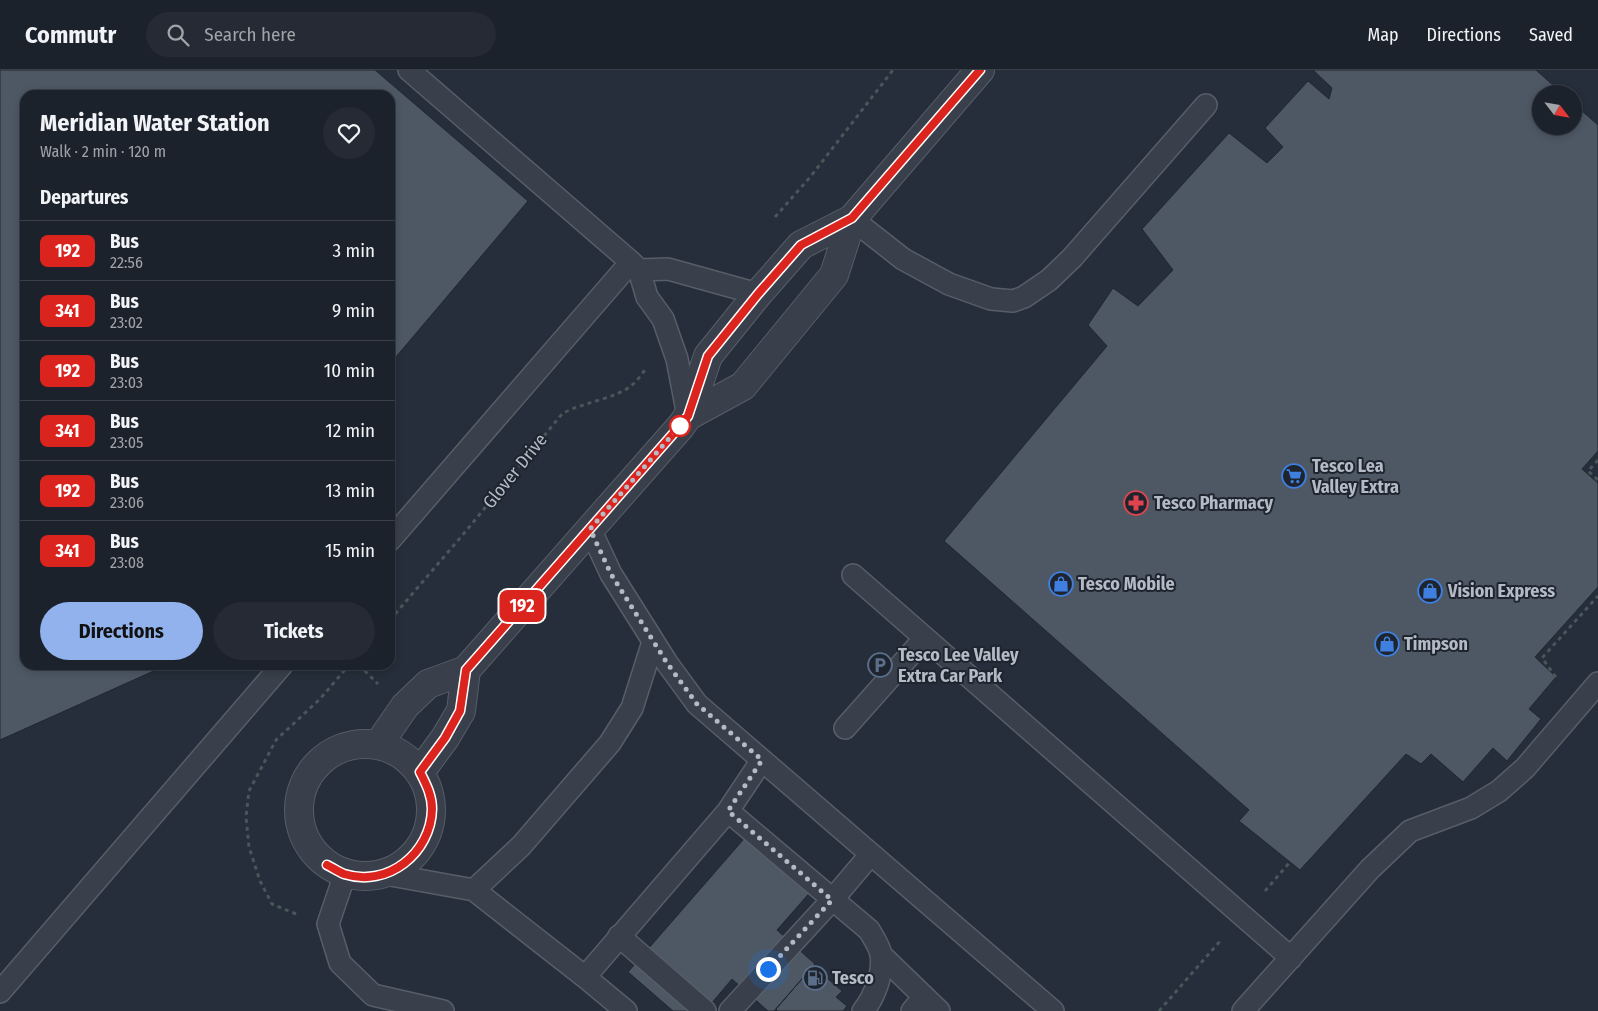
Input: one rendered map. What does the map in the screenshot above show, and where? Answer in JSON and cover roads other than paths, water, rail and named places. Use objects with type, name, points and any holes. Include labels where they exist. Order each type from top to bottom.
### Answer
[{"type":"street","points":[[688,416],[708,356],[758,294],[801,245],[852,218],[980,70]]},
{"type":"street","points":[[378,745],[405,706],[428,684],[466,670],[688,416],[743,386],[834,275],[852,218]]},
{"type":"street","points":[[420,772],[445,738],[460,711],[466,670]]},
{"type":"street","points":[[358,744],[378,745],[401,754],[412,762],[420,772],[430,795],[431,814],[427,834],[423,843],[407,862],[385,874],[365,877],[345,874],[327,865],[312,851],[302,833],[298,814],[300,794],[308,775],[322,760],[338,749],[358,744]]},
{"type":"lane","points":[[409,70],[635,266],[647,298],[663,319],[677,359],[688,416]]},
{"type":"lane","points":[[852,218],[903,259],[949,284],[991,299],[1013,301],[1024,297],[1049,280],[1072,258],[1206,105]]},
{"type":"lane","points":[[635,266],[668,269],[758,294]]},
{"type":"lane","points":[[395,534],[635,266]]},
{"type":"lane","points":[[590,529],[611,574],[653,642],[697,704],[1052,1011]]},
{"type":"lane","points":[[853,575],[1291,958]]},
{"type":"lane","points":[[844,728],[925,638]]},
{"type":"lane","points":[[474,890],[521,846],[610,743],[632,708],[653,642]]},
{"type":"lane","points":[[0,992],[278,670]]},
{"type":"lane","points":[[1243,1011],[1370,869],[1410,830],[1471,808],[1499,791],[1525,768],[1598,684]]},
{"type":"lane","points":[[586,977],[619,936],[728,811],[762,760]]},
{"type":"lane","points":[[728,811],[869,930],[881,955],[925,1006]]},
{"type":"lane","points":[[730,1011],[832,900],[871,854]]},
{"type":"lane","points":[[345,874],[328,924],[340,963],[373,995],[443,1011]]},
{"type":"lane","points":[[385,874],[474,890],[586,977],[626,1011]]},
{"type":"lane","points":[[619,936],[705,1011]]},
{"type":"lane","points":[[863,1011],[879,979],[881,955]]},
{"type":"place","name":"Tesco Lea Valley Extra","points":[[1294,476]]},
{"type":"place","name":"Tesco Pharmacy","points":[[1136,503]]},
{"type":"place","name":"Tesco Mobile","points":[[1061,584]]},
{"type":"place","name":"Vision Express","points":[[1430,591]]},
{"type":"place","name":"Timpson","points":[[1387,644]]},
{"type":"place","name":"Tesco Lee Valley Extra Car Park","points":[[880,665]]},
{"type":"place","name":"Tesco","points":[[815,978]]}]
